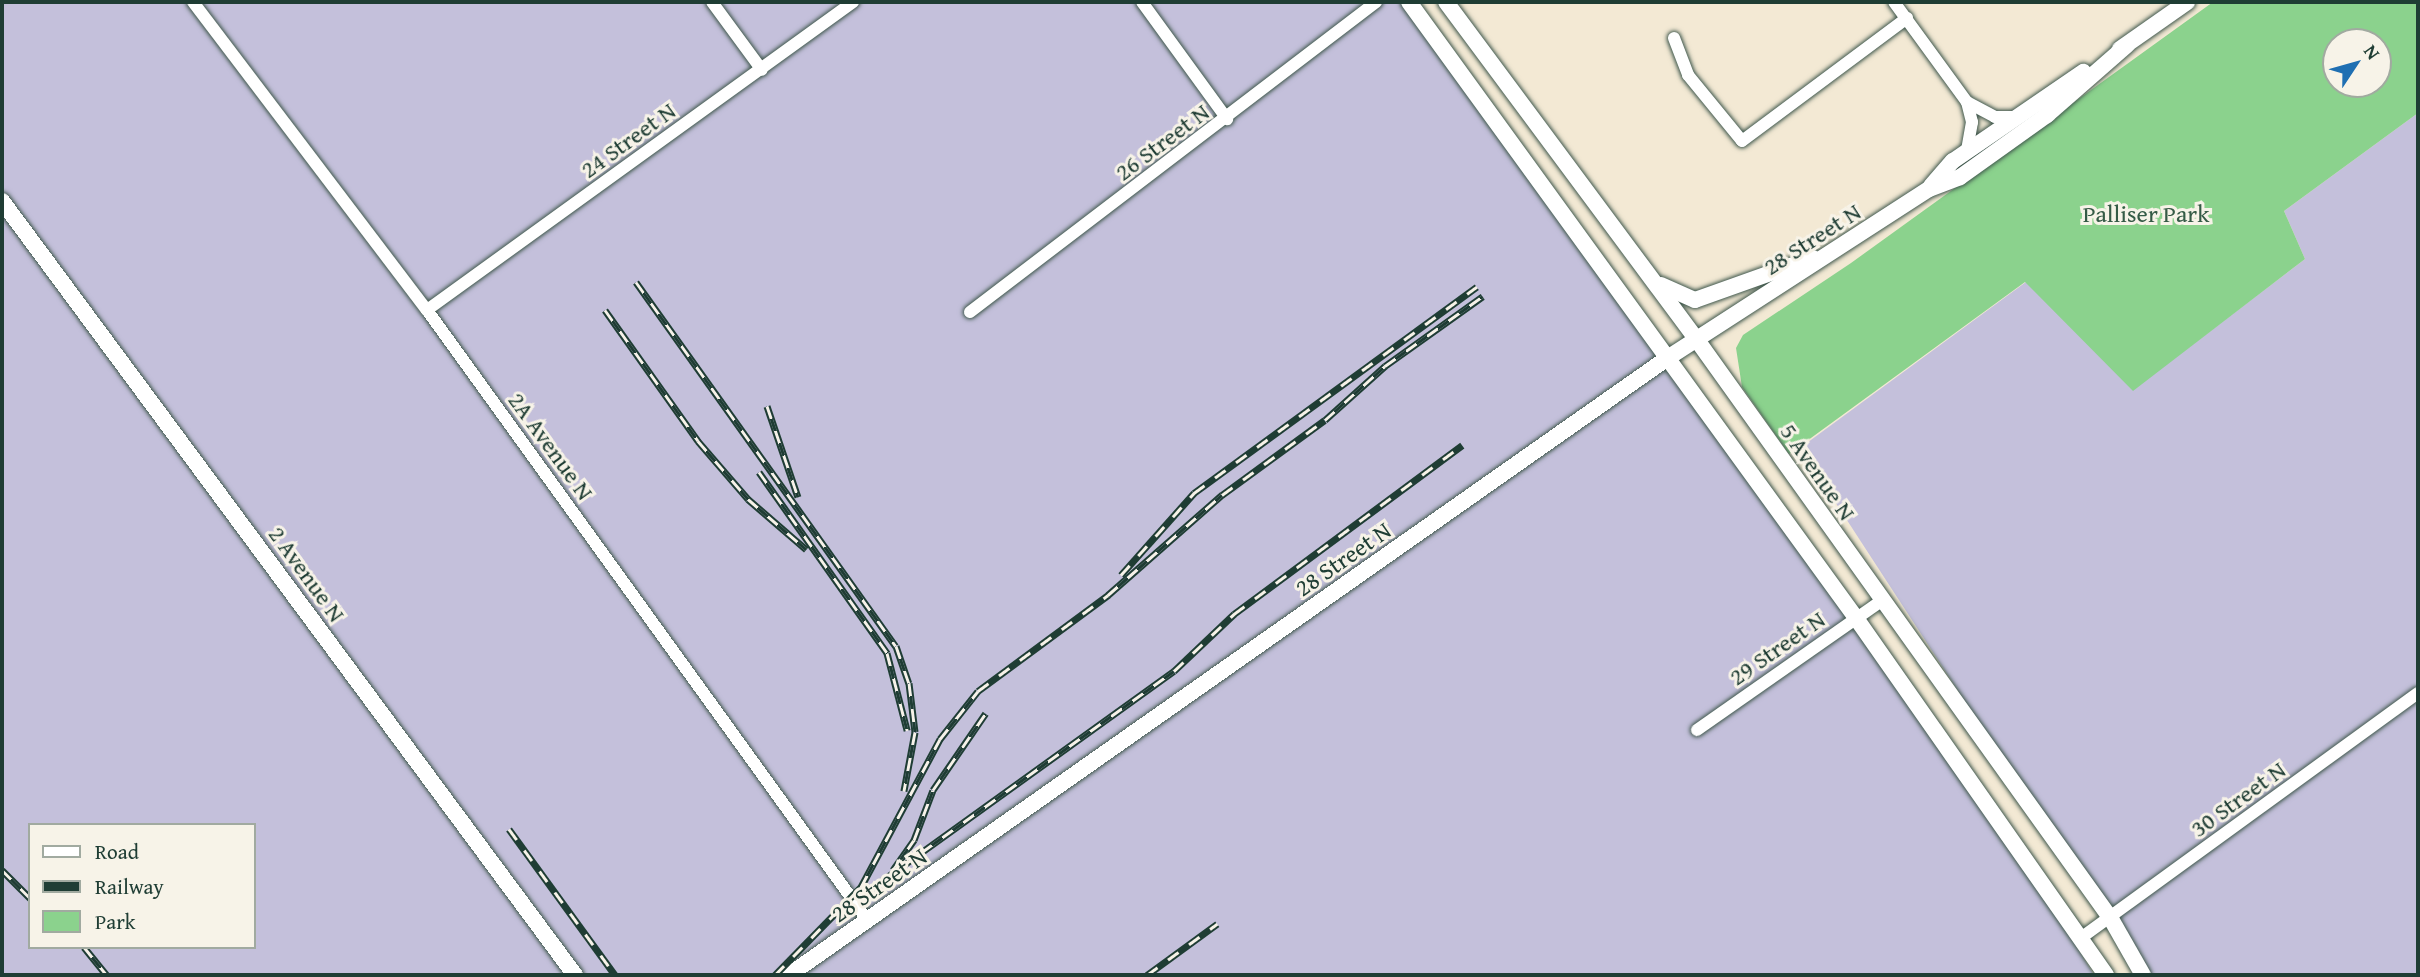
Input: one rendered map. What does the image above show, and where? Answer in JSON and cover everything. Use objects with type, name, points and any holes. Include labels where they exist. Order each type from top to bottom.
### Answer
[{"type":"main road","points":[[1409,2],[1856,618],[2082,937],[2106,975]]},
{"type":"main road","name":"5 Avenue N","points":[[1446,2],[1698,340],[1881,601],[2111,919],[2143,975]]},
{"type":"main road","name":"28 Street N","points":[[789,975],[1666,359],[1848,244],[1929,189],[1967,151],[2187,2]]},
{"type":"main road","name":"28 Street N","points":[[1929,189],[1960,177],[2047,115],[2127,45]]},
{"type":"main road","name":"2 Avenue N","points":[[2,201],[575,975]]},
{"type":"main road","points":[[1647,274],[1679,296],[1695,300],[1848,244]]},
{"type":"street","name":"2A Avenue N","points":[[193,2],[427,310],[868,921]]},
{"type":"street","points":[[712,2],[762,70]]},
{"type":"street","name":"24 Street N","points":[[427,310],[853,2]]},
{"type":"street","points":[[1142,2],[1227,119]]},
{"type":"street","name":"26 Street N","points":[[970,312],[1227,119],[1376,2]]},
{"type":"street","points":[[1894,2],[1966,102],[1972,122],[1967,151]]},
{"type":"street","points":[[1674,38],[1688,75],[1742,141],[1907,18]]},
{"type":"street","points":[[1966,102],[1995,117],[2014,117]]},
{"type":"street","name":"29 Street N","points":[[1698,730],[1881,601]]},
{"type":"street","name":"30 Street N","points":[[2082,937],[2111,919],[2418,692]]},
{"type":"shaded area","points":[[2,2],[1404,2],[1639,318],[2048,900],[2094,975],[2,975]]},
{"type":"shaded area","points":[[2418,113],[2418,975],[2143,975],[1800,448],[2026,282],[2133,390],[2305,259],[2284,211]]},
{"type":"green space","name":"Palliser Park","points":[[2213,2],[2418,2],[2418,113],[2284,211],[2305,259],[2133,391],[2025,282],[1789,454],[1742,387],[1736,348],[1743,335],[1851,263]]},
{"type":"railway","points":[[636,282],[896,646],[909,683],[915,732],[904,791]]},
{"type":"railway","points":[[1121,575],[1194,493],[1477,287]]},
{"type":"railway","points":[[775,975],[861,887],[940,739],[978,691],[1108,595],[1222,495],[1325,420],[1385,366],[1483,296]]},
{"type":"railway","points":[[605,310],[698,441],[748,499],[806,549]]},
{"type":"railway","points":[[767,406],[798,497]]},
{"type":"railway","points":[[858,898],[1174,671],[1234,614],[1462,445]]},
{"type":"railway","points":[[759,472],[887,653],[907,730]]},
{"type":"railway","points":[[893,870],[914,840],[933,790],[986,713]]},
{"type":"railway","points":[[509,829],[615,975]]},
{"type":"railway","points":[[2,870],[28,896]]},
{"type":"railway","points":[[1147,975],[1217,924]]},
{"type":"railway","points":[[86,949],[107,975]]}]
